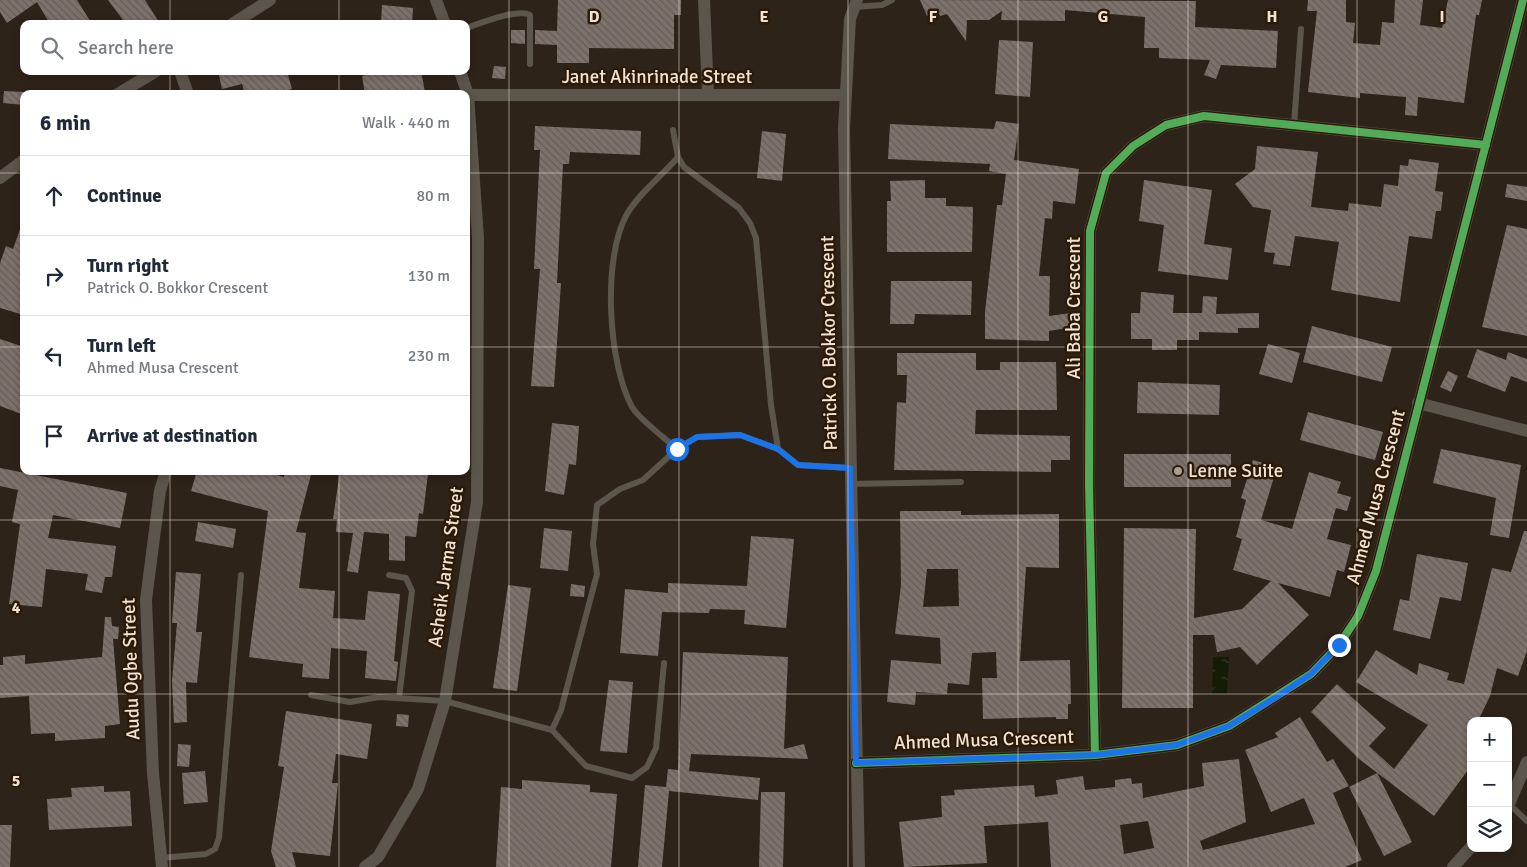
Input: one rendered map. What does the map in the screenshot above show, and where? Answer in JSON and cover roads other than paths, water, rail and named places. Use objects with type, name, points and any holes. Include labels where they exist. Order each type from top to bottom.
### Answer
[{"type":"street","points":[[238,20],[270,0]]},
{"type":"street","points":[[436,0],[443,20]]},
{"type":"street","points":[[704,0],[708,95]]},
{"type":"street","name":"Ahmed Musa Crescent","points":[[856,763],[1095,755],[1177,745],[1229,726],[1311,674],[1339,645],[1358,616],[1376,572],[1523,0]]},
{"type":"street","name":"Patrick O. Bokkor Crescent","points":[[855,3],[850,19],[844,129],[859,867]]},
{"type":"street","points":[[125,90],[149,75]]},
{"type":"street","points":[[181,75],[187,90]]},
{"type":"street","name":"Asheik Jarma Street","points":[[461,75],[466,90]]},
{"type":"street","name":"Janet Akinrinade Street","points":[[470,95],[846,95]]},
{"type":"street","name":"Ali Baba Crescent","points":[[1095,755],[1089,484],[1090,231],[1106,173],[1133,146],[1166,125],[1204,116],[1486,145]]},
{"type":"street","name":"Asheik Jarma Street","points":[[365,867],[378,857],[418,789],[445,701],[477,502],[478,238],[470,124]]},
{"type":"street","points":[[0,178],[20,163]]},
{"type":"street","points":[[1418,403],[1527,431]]},
{"type":"street","name":"Audu Ogbe Street","points":[[162,863],[153,774],[146,600],[160,491],[165,475]]},
{"type":"street","points":[[1512,799],[1527,762]]},
{"type":"street","points":[[1453,867],[1467,851]]},
{"type":"lane","points":[[855,3],[882,5],[892,0]]},
{"type":"lane","points":[[470,27],[525,12],[530,15],[530,64]]},
{"type":"lane","points":[[1294,125],[1301,29]]},
{"type":"lane","points":[[673,130],[678,157],[684,167],[738,208],[750,223],[756,238],[771,405],[778,449]]},
{"type":"lane","points":[[677,449],[633,409],[618,374],[612,340],[611,286],[615,251],[626,214],[642,193],[678,157]]},
{"type":"lane","points":[[552,730],[561,710],[597,574],[592,544],[597,505],[620,489],[643,480],[677,449],[697,437],[740,435],[778,449],[798,465],[850,468]]},
{"type":"lane","points":[[850,484],[961,482]]},
{"type":"lane","points":[[389,575],[406,578],[412,591],[399,698]]},
{"type":"lane","points":[[162,863],[206,854],[215,849],[219,838],[241,576]]},
{"type":"lane","points":[[311,695],[350,702],[372,697],[445,701],[552,730],[586,766],[632,778],[647,767],[656,748],[664,663]]},
{"type":"lane","points":[[1510,807],[1527,821]]},
{"type":"water","points":[[1213,657],[1229,657],[1227,694],[1212,694]]},
{"type":"place","name":"Lenne Suite","points":[[1178,471]]}]
